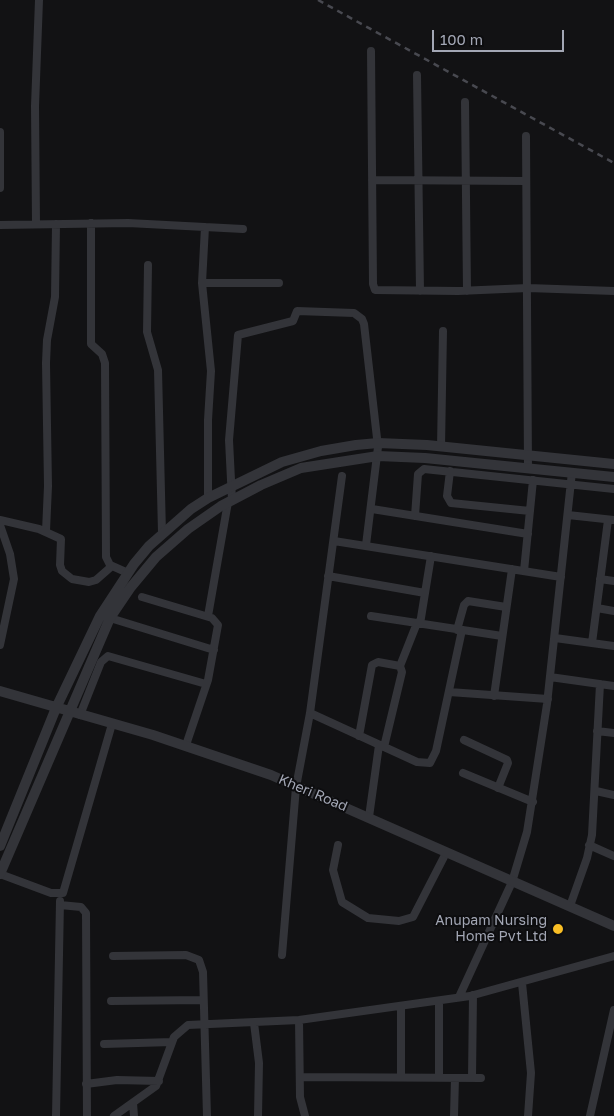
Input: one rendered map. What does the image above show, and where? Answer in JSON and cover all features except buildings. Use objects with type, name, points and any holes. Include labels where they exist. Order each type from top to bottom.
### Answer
[{"type":"street","points":[[36,224],[36,106],[39,0]]},
{"type":"street","points":[[371,51],[374,287],[382,291],[468,291],[528,288],[614,291]]},
{"type":"street","points":[[417,75],[420,291]]},
{"type":"street","points":[[465,102],[468,291]]},
{"type":"street","points":[[0,132],[0,188]]},
{"type":"street","points":[[526,136],[529,461]]},
{"type":"street","points":[[372,180],[526,181]]},
{"type":"street","points":[[0,225],[91,223],[242,229]]},
{"type":"street","points":[[91,223],[91,344],[102,354],[105,363],[106,557],[108,563],[112,566],[128,573]]},
{"type":"street","points":[[46,531],[48,486],[46,357],[55,297],[56,224]]},
{"type":"street","points":[[205,227],[202,283],[211,370],[208,429],[208,498]]},
{"type":"street","points":[[148,265],[147,332],[158,370],[160,514],[162,533]]},
{"type":"street","points":[[202,283],[279,283]]},
{"type":"street","points":[[208,616],[231,494],[230,428],[238,334],[293,321],[298,312],[346,312],[358,315],[362,319],[378,450],[366,545]]},
{"type":"street","points":[[440,446],[443,331]]},
{"type":"street","points":[[60,894],[0,874],[100,616],[128,573],[162,533],[208,498],[231,494],[301,468],[378,450],[440,446],[529,461],[572,472],[614,477]]},
{"type":"street","points":[[378,450],[425,458],[614,464]]},
{"type":"street","points":[[415,516],[420,471],[424,469],[614,489]]},
{"type":"street","points":[[450,471],[448,498],[452,502],[530,511]]},
{"type":"street","points":[[459,997],[512,882],[533,802],[548,699],[572,472]]},
{"type":"street","points":[[282,956],[296,787],[310,713],[342,476]]},
{"type":"street","points":[[524,571],[534,480]]},
{"type":"street","points":[[0,846],[63,710],[110,618],[131,587],[156,557],[231,494]]},
{"type":"street","points":[[372,509],[528,534]]},
{"type":"street","points":[[568,515],[611,520],[604,549],[592,643]]},
{"type":"street","points":[[0,520],[46,531],[61,539],[60,565],[66,576],[89,582],[103,576],[112,566]]},
{"type":"street","points":[[0,525],[10,554],[14,579],[0,645]]},
{"type":"street","points":[[334,540],[561,578]]},
{"type":"street","points":[[604,549],[614,550]]},
{"type":"street","points":[[369,817],[381,746],[402,672],[400,666],[419,623],[431,556]]},
{"type":"street","points":[[494,696],[512,569]]},
{"type":"street","points":[[328,576],[425,593]]},
{"type":"street","points":[[600,579],[614,580]]},
{"type":"street","points":[[142,597],[208,616],[216,620],[218,625],[206,684],[186,746]]},
{"type":"street","points":[[310,713],[417,762],[430,763],[436,751],[449,692],[464,605],[468,601],[506,607]]},
{"type":"street","points":[[597,608],[614,611]]},
{"type":"street","points":[[371,616],[502,636]]},
{"type":"street","points":[[110,618],[214,650]]},
{"type":"street","points":[[554,638],[614,646]]},
{"type":"street","points":[[80,715],[101,662],[108,656],[206,684]]},
{"type":"street","points":[[359,736],[370,668],[378,662],[400,666]]},
{"type":"street","points":[[550,677],[614,686]]},
{"type":"street","points":[[570,906],[589,845],[596,791],[600,684]]},
{"type":"street","name":"Kheri Road","points":[[0,691],[186,746],[271,775],[614,926]]},
{"type":"street","points":[[449,692],[548,699]]},
{"type":"street","points":[[60,894],[65,890],[112,724]]},
{"type":"street","points":[[597,731],[614,733]]},
{"type":"street","points":[[464,740],[507,760],[508,763],[498,788]]},
{"type":"street","points":[[463,773],[533,802]]},
{"type":"street","points":[[596,791],[614,795]]},
{"type":"street","points":[[338,845],[333,870],[342,902],[368,918],[399,921],[413,918],[446,853]]},
{"type":"street","points":[[589,845],[614,856]]},
{"type":"street","points":[[56,1116],[60,894]]},
{"type":"street","points":[[60,905],[81,907],[86,913],[87,1116]]},
{"type":"street","points":[[113,956],[194,957],[202,966],[207,1116]]},
{"type":"street","points":[[114,1116],[151,1092],[159,1081],[172,1042],[180,1030],[188,1025],[254,1024],[299,1020],[439,1001],[522,983],[614,956]]},
{"type":"street","points":[[522,983],[531,1073],[528,1116]]},
{"type":"street","points":[[472,1078],[473,995]]},
{"type":"street","points":[[111,1001],[203,1000]]},
{"type":"street","points":[[439,1001],[439,1078]]},
{"type":"street","points":[[401,1007],[401,1077]]},
{"type":"street","points":[[590,1116],[611,1031],[614,1010]]},
{"type":"street","points":[[299,1020],[301,1108],[305,1116]]},
{"type":"street","points":[[254,1024],[259,1063],[258,1116]]},
{"type":"street","points":[[104,1044],[172,1042]]},
{"type":"street","points":[[301,1077],[481,1078]]},
{"type":"street","points":[[454,1116],[455,1078]]},
{"type":"street","points":[[86,1084],[117,1080],[159,1081]]},
{"type":"street","points":[[133,1103],[134,1116]]},
{"type":"railway","points":[[318,0],[614,163]]},
{"type":"place","name":"Anupam Nursing Home Pvt Ltd","points":[[558,929]]}]
